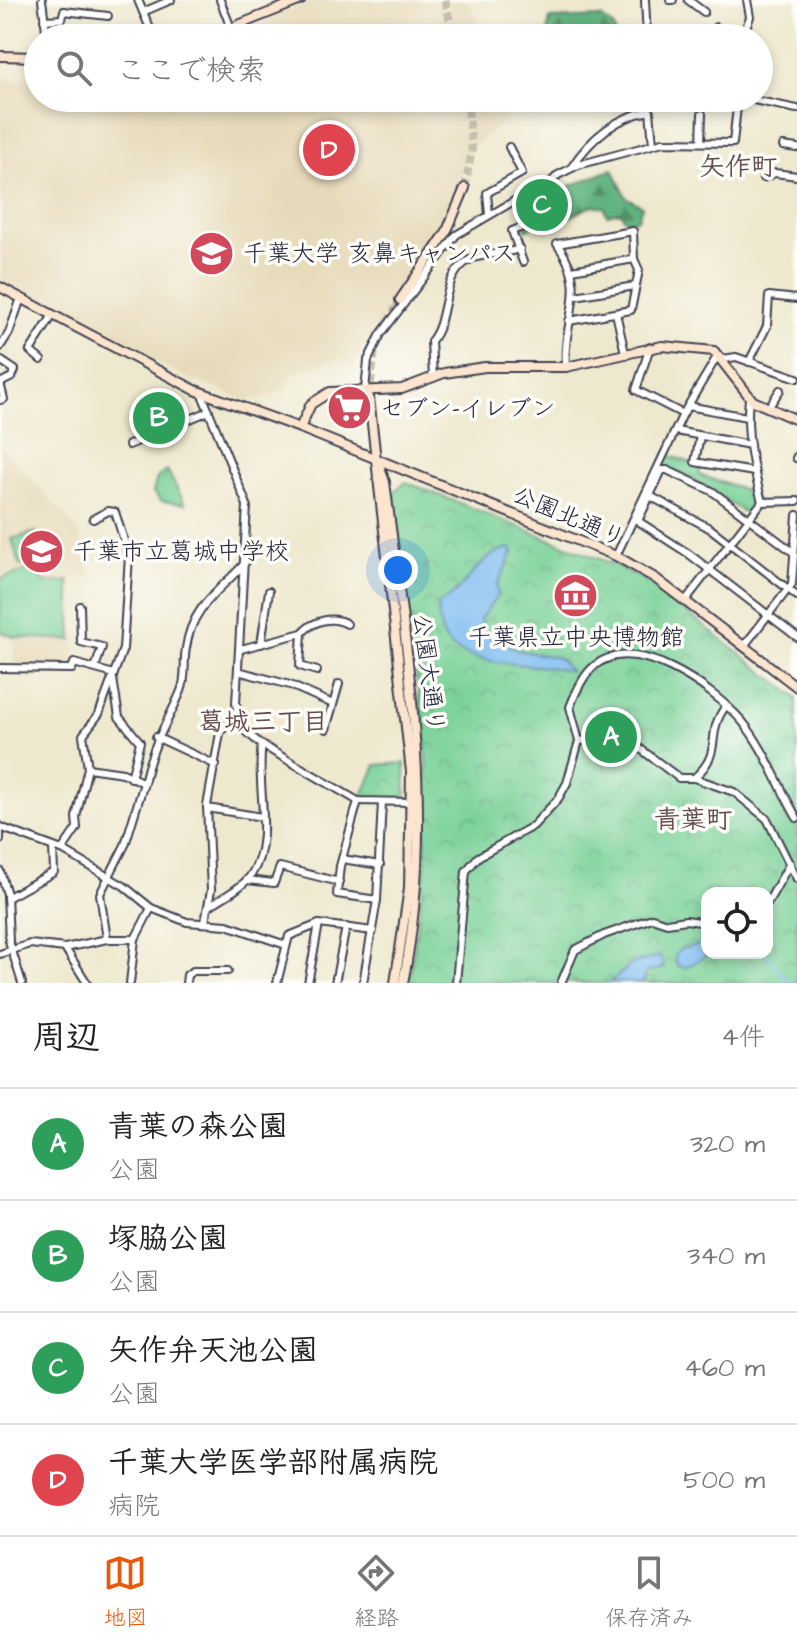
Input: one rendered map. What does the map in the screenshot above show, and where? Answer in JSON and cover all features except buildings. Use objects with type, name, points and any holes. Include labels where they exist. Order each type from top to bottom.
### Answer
[{"type":"street","points":[[42,0],[45,24]]},
{"type":"street","points":[[138,0],[148,24]]},
{"type":"street","points":[[143,12],[171,0]]},
{"type":"street","points":[[220,0],[229,24]]},
{"type":"street","points":[[239,24],[277,4],[301,0]]},
{"type":"street","points":[[645,0],[646,24]]},
{"type":"street","points":[[688,0],[704,12]]},
{"type":"street","points":[[747,0],[750,17],[747,24]]},
{"type":"street","points":[[44,20],[62,19],[64,11],[108,16]]},
{"type":"street","points":[[0,56],[24,57]]},
{"type":"street","points":[[773,104],[797,109]]},
{"type":"street","points":[[571,168],[586,143],[636,113],[643,112]]},
{"type":"street","points":[[650,112],[653,144]]},
{"type":"street","points":[[377,461],[367,393],[368,360],[392,318],[456,235],[489,215],[542,191],[558,175],[571,168],[653,144],[733,143],[739,112]]},
{"type":"street","points":[[701,142],[702,114]]},
{"type":"street","points":[[783,146],[797,148]]},
{"type":"street","points":[[489,215],[487,193],[522,173],[509,147]]},
{"type":"street","points":[[763,178],[775,173],[797,176]]},
{"type":"street","points":[[400,300],[446,233],[465,188]]},
{"type":"street","points":[[521,200],[523,227],[512,231],[523,262]]},
{"type":"street","points":[[566,367],[569,321],[575,296],[572,270],[557,244],[633,231],[634,259],[639,270],[631,310],[569,321]]},
{"type":"street","points":[[433,378],[431,341],[439,332],[445,293],[461,268],[479,256],[491,257],[520,249]]},
{"type":"street","points":[[572,270],[634,259]]},
{"type":"street","points":[[575,296],[635,286]]},
{"type":"street","name":"公園北通り","points":[[0,287],[201,392],[300,428],[616,556],[655,578],[797,687]]},
{"type":"street","points":[[749,362],[767,326],[769,296],[797,299]]},
{"type":"street","points":[[0,347],[9,333],[21,298]]},
{"type":"street","points":[[616,313],[625,353]]},
{"type":"street","points":[[41,360],[30,351],[53,315]]},
{"type":"street","points":[[300,428],[307,410],[320,395],[402,389],[433,378],[485,367],[566,367],[650,347],[696,347],[720,357],[736,357],[796,376]]},
{"type":"street","points":[[650,347],[636,390],[683,414]]},
{"type":"street","points":[[720,357],[749,398],[797,420]]},
{"type":"street","points":[[616,556],[683,414],[720,357]]},
{"type":"street","points":[[0,360],[15,370],[12,377],[0,383],[4,399],[0,400]]},
{"type":"street","points":[[768,408],[780,390]]},
{"type":"street","points":[[201,392],[245,495],[246,561],[236,713],[240,727],[262,745],[358,801],[416,805]]},
{"type":"street","points":[[749,398],[747,417],[750,445],[762,502]]},
{"type":"street","points":[[688,406],[747,417]]},
{"type":"street","points":[[129,445],[209,411]]},
{"type":"street","points":[[676,431],[750,445]]},
{"type":"street","points":[[700,436],[695,462],[754,472]]},
{"type":"street","name":"公園大通り","points":[[377,461],[385,482],[418,741],[420,792],[395,983]]},
{"type":"street","name":"公園大通り","points":[[377,461],[408,723],[419,865],[403,983]]},
{"type":"street","points":[[793,552],[712,491],[667,470],[662,470],[638,521],[676,545],[797,637]]},
{"type":"street","points":[[650,496],[692,517],[797,596]]},
{"type":"street","points":[[685,601],[762,502],[797,501]]},
{"type":"street","points":[[62,850],[77,828],[77,812],[88,768],[83,735],[99,714],[123,649],[129,556],[115,512],[108,511],[93,519]]},
{"type":"street","points":[[744,646],[792,584],[797,515]]},
{"type":"street","points":[[107,939],[100,894],[125,845],[156,737],[183,687],[186,646],[203,606],[218,584],[246,561]]},
{"type":"street","points":[[261,644],[269,591]]},
{"type":"street","points":[[80,606],[81,642],[102,647],[95,668]]},
{"type":"street","points":[[241,649],[302,633],[319,622],[335,619],[347,624]]},
{"type":"street","points":[[302,633],[300,666],[317,671]]},
{"type":"street","points":[[456,983],[466,871],[478,857],[520,834],[546,813],[567,783],[579,741],[571,715],[574,697],[598,663],[610,658],[647,657],[681,673],[726,706],[762,751],[797,818]]},
{"type":"street","points":[[0,668],[72,669],[74,663],[114,677]]},
{"type":"street","points":[[238,671],[290,685],[333,704]]},
{"type":"street","points":[[114,677],[119,717],[140,742],[131,778]]},
{"type":"street","points":[[326,729],[339,684]]},
{"type":"street","points":[[694,778],[710,764],[714,727],[726,706]]},
{"type":"street","points":[[205,922],[211,905],[207,808],[220,733],[236,713]]},
{"type":"street","points":[[156,737],[216,765]]},
{"type":"street","points":[[579,741],[610,738],[630,741],[679,778],[694,778],[734,792],[759,811],[774,829],[797,879]]},
{"type":"street","points":[[211,905],[247,880],[255,865],[262,817],[262,745]]},
{"type":"street","points":[[88,768],[123,773],[144,783]]},
{"type":"street","points":[[358,801],[342,859],[337,894],[377,900]]},
{"type":"street","points":[[363,983],[377,900],[382,802]]},
{"type":"street","points":[[207,808],[262,817]]},
{"type":"street","points":[[0,840],[0,827],[62,850],[151,908],[187,922],[227,925],[286,945]]},
{"type":"street","points":[[7,898],[54,872],[53,847]]},
{"type":"street","points":[[342,859],[380,865]]},
{"type":"street","points":[[773,893],[790,863]]},
{"type":"street","points":[[247,880],[274,883],[280,867],[339,882]]},
{"type":"street","points":[[0,873],[7,898],[12,949],[22,983]]},
{"type":"street","points":[[130,983],[135,939],[151,908]]},
{"type":"street","points":[[561,983],[575,950],[604,935],[652,918],[667,923],[686,920],[701,922]]},
{"type":"street","points":[[277,983],[289,936],[319,924],[373,931]]},
{"type":"street","points":[[308,983],[319,924]]},
{"type":"street","points":[[335,983],[346,927]]},
{"type":"street","points":[[0,954],[37,944],[65,948],[107,939],[135,939]]},
{"type":"street","points":[[65,948],[87,983]]},
{"type":"street","points":[[186,983],[187,975],[193,971],[228,971]]},
{"type":"shaded area","points":[[313,0],[468,0],[479,24],[255,24]]},
{"type":"shaded area","name":"千葉大学 亥鼻キャンパス","points":[[0,79],[24,80],[24,112],[508,112],[509,118],[471,147],[442,226],[351,370],[341,358],[292,374],[284,391],[248,401],[184,376],[0,279]]},
{"type":"shaded area","name":"千葉市立葛城中学校","points":[[0,445],[78,530],[90,577],[72,579],[76,641],[71,668],[14,665],[14,640],[0,634]]},
{"type":"green space","points":[[601,17],[611,24],[549,24],[550,19]]},
{"type":"green space","points":[[613,169],[626,197],[642,206],[638,219],[626,221],[620,212],[607,215],[604,207],[593,205],[570,217],[567,197],[570,186]]},
{"type":"green space","points":[[558,177],[574,196],[526,230],[524,200]]},
{"type":"green space","points":[[177,401],[183,407],[172,424],[140,437],[136,430],[151,409],[162,416]]},
{"type":"green space","points":[[665,454],[701,466],[699,475],[745,490],[759,502],[748,515],[692,479],[660,466]]},
{"type":"green space","points":[[167,470],[185,504],[161,501],[153,492],[157,478]]},
{"type":"green space","points":[[406,482],[615,565],[646,581],[797,698],[797,983],[409,983],[425,868],[427,761],[393,492]]},
{"type":"green space","points":[[36,532],[44,559],[20,566],[12,539]]},
{"type":"green space","points":[[37,567],[44,583],[69,581],[72,640],[14,637],[0,631],[0,579]]},
{"type":"green space","points":[[405,763],[406,795],[401,799],[361,800],[376,765]]},
{"type":"water","points":[[510,548],[513,552],[497,585],[498,595],[480,619],[486,634],[517,650],[559,658],[570,671],[474,657],[460,652],[443,636],[438,604],[457,591],[490,557]]},
{"type":"water","points":[[701,944],[701,959],[685,968],[677,965],[675,956],[680,949]]},
{"type":"water","points":[[660,956],[664,968],[646,972],[643,983],[610,983],[631,964]]},
{"type":"waterway","points":[[770,959],[774,967],[792,983]]},
{"type":"tunnel","points":[[445,0],[451,24]]},
{"type":"tunnel","points":[[465,188],[472,149],[468,112]]},
{"type":"tunnel","points":[[387,323],[400,300]]},
{"type":"tunnel","points":[[369,396],[375,350]]},
{"type":"place","name":"千葉大学医学部附属病院","points":[[329,150]]},
{"type":"place","name":"矢作弁天池公園","points":[[542,205]]},
{"type":"place","name":"千葉大学 亥鼻キャンパス","points":[[212,253]]},
{"type":"place","name":"セブン-イレブン","points":[[349,408]]},
{"type":"place","name":"塚脇公園","points":[[159,418]]},
{"type":"place","name":"千葉市立葛城中学校","points":[[42,551]]},
{"type":"place","name":"千葉県立中央博物館","points":[[576,595]]},
{"type":"place","name":"青葉の森公園","points":[[611,737]]},
{"type":"district","name":"矢作町","points":[[738,166]]},
{"type":"district","name":"葛城三丁目","points":[[263,721]]},
{"type":"district","name":"青葉町","points":[[693,819]]}]
